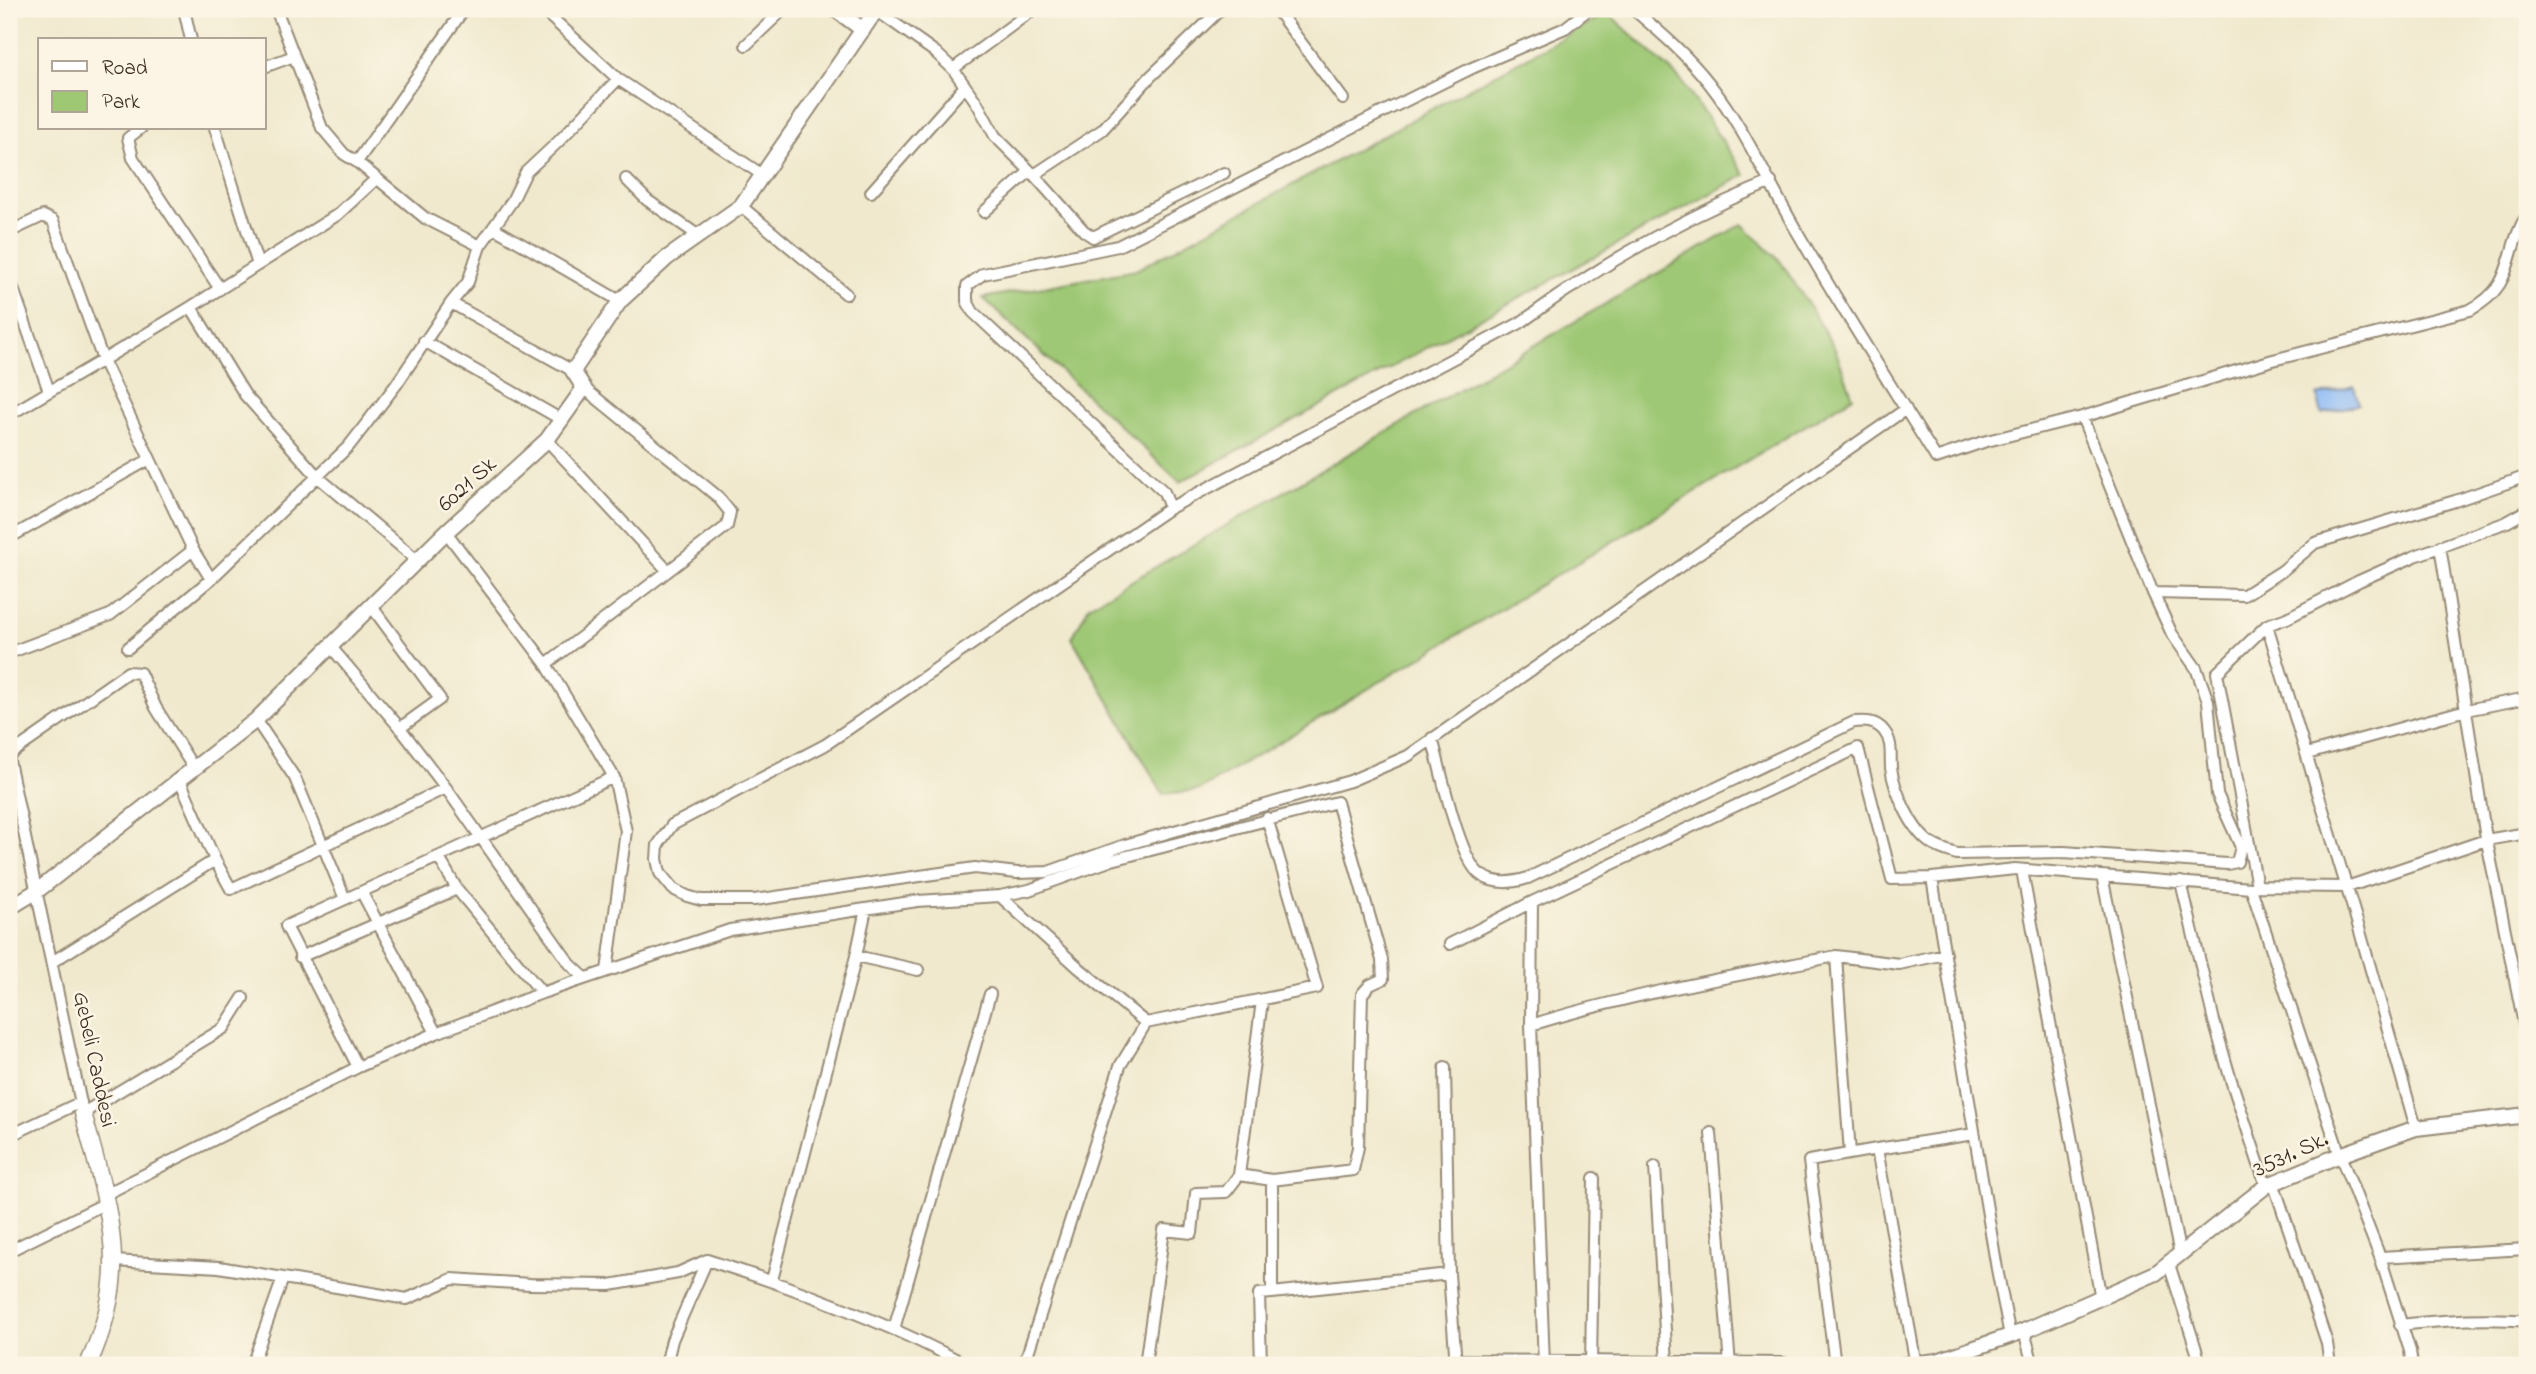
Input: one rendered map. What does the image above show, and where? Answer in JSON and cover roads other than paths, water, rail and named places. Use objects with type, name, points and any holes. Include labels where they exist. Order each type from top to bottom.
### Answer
[{"type":"main road","name":"Gebeli Caddesi","points":[[82,1108],[105,1199],[113,1261],[107,1306],[96,1348],[88,1365]]},
{"type":"street","points":[[184,9],[191,38]]},
{"type":"street","points":[[276,9],[322,128],[344,154],[425,218],[480,246]]},
{"type":"street","points":[[357,162],[464,9]]},
{"type":"street","points":[[542,9],[618,79],[761,174]]},
{"type":"street","points":[[746,45],[784,9]]},
{"type":"street","points":[[835,9],[863,30]]},
{"type":"street","points":[[573,371],[620,302],[667,258],[741,206],[877,9],[935,52],[953,69],[995,136],[1084,231],[1093,237],[1224,173]]},
{"type":"street","points":[[953,69],[1034,9]]},
{"type":"street","points":[[984,212],[1032,173],[1102,130],[1150,77],[1221,9]]},
{"type":"street","points":[[1276,9],[1343,99]]},
{"type":"street","points":[[1170,508],[1164,492],[973,313],[967,301],[967,285],[992,271],[1118,246],[1472,68],[1565,28],[1589,9]]},
{"type":"street","points":[[1633,9],[1670,40],[1709,82],[1936,458],[1983,442],[2082,417],[2273,360],[2470,310],[2495,293],[2527,215]]},
{"type":"street","points":[[266,66],[295,56]]},
{"type":"street","points":[[128,648],[211,579],[349,446],[396,385],[424,341],[468,282],[480,246],[512,201],[526,172],[618,79]]},
{"type":"street","points":[[871,192],[965,86]]},
{"type":"street","points":[[216,130],[258,265]]},
{"type":"street","points":[[126,133],[133,158],[220,289]]},
{"type":"street","points":[[9,415],[191,307],[337,215],[376,179]]},
{"type":"street","points":[[626,179],[647,200],[699,236]]},
{"type":"street","points":[[1771,182],[1669,230],[1572,286],[1520,323],[1170,508],[825,745],[672,825],[658,845],[660,873],[667,882],[687,896],[701,900],[754,900],[968,869],[997,869],[1034,874],[1048,872],[1125,845],[1350,781],[1395,763],[1906,409]]},
{"type":"street","points":[[741,206],[846,294]]},
{"type":"street","points":[[9,232],[43,216],[53,221],[103,360],[192,550],[211,579]]},
{"type":"street","points":[[494,228],[620,302]]},
{"type":"street","points":[[9,277],[49,391]]},
{"type":"street","points":[[451,303],[573,371],[584,388],[717,496],[730,512],[727,526],[546,664]]},
{"type":"street","points":[[191,307],[245,396],[318,477],[417,560]]},
{"type":"street","points":[[424,341],[562,420]]},
{"type":"street","name":"6021 Sk","points":[[9,908],[37,891],[256,719],[446,532],[547,440],[584,388]]},
{"type":"street","points":[[1432,738],[1470,863],[1480,874],[1498,882],[1514,883],[1528,878],[1854,722],[1866,721],[1885,731],[1889,740],[1891,770],[1908,815],[1929,843],[1942,850],[1957,854],[2064,852],[2227,864],[2237,862],[2241,847],[2217,794],[2208,701],[2196,668],[2172,634],[2153,593],[2082,417]]},
{"type":"street","points":[[547,440],[668,572]]},
{"type":"street","points":[[9,538],[150,459]]},
{"type":"street","points":[[2153,593],[2244,595],[2282,571],[2315,543],[2455,501],[2527,476]]},
{"type":"street","points":[[2412,1365],[2380,1257],[2340,1155],[2254,887],[2217,673],[2267,625],[2287,618],[2359,581],[2440,546],[2507,522],[2527,511]]},
{"type":"street","points":[[446,532],[546,664],[614,777],[626,831],[607,971]]},
{"type":"street","points":[[2440,546],[2486,840],[2527,1039]]},
{"type":"street","points":[[9,653],[110,615],[192,550]]},
{"type":"street","points":[[372,607],[440,699],[400,728]]},
{"type":"street","points":[[2267,625],[2347,887],[2416,1128]]},
{"type":"street","points":[[331,647],[400,728],[446,788],[570,964],[585,978]]},
{"type":"street","points":[[9,755],[128,672],[140,673],[156,708],[193,767]]},
{"type":"street","points":[[2307,754],[2466,710],[2527,698]]},
{"type":"street","points":[[256,719],[295,778],[345,899]]},
{"type":"street","points":[[1450,944],[1532,902],[1858,748],[1892,879],[2022,870],[2254,887],[2347,887],[2486,840],[2527,833]]},
{"type":"street","name":"Gebeli Caddesi","points":[[9,761],[82,1108]]},
{"type":"street","points":[[358,1067],[285,926],[614,777]]},
{"type":"street","points":[[179,778],[215,860],[231,889],[446,788]]},
{"type":"street","points":[[9,1251],[358,1067],[436,1033],[585,978],[730,930],[952,898],[1000,896],[1046,886],[1112,860],[1337,802],[1382,960],[1383,979],[1370,985],[1362,995],[1358,1147],[1353,1170],[1272,1180],[1239,1175]]},
{"type":"street","points":[[1024,1365],[1120,1066],[1146,1023],[1317,988],[1267,818]]},
{"type":"street","points":[[439,858],[457,888],[542,993]]},
{"type":"street","points":[[52,962],[215,860]]},
{"type":"street","points":[[2022,870],[2101,1299]]},
{"type":"street","points":[[2102,876],[2175,1260],[2201,1365]]},
{"type":"street","points":[[1932,878],[2010,1336]]},
{"type":"street","points":[[2181,882],[2214,1021],[2327,1343],[2330,1365]]},
{"type":"street","points":[[300,957],[457,888]]},
{"type":"street","points":[[362,893],[436,1033]]},
{"type":"street","points":[[1000,896],[1079,968],[1146,1023]]},
{"type":"street","points":[[1532,902],[1531,1026],[1544,1364]]},
{"type":"street","points":[[772,1280],[866,909]]},
{"type":"street","points":[[1531,1026],[1570,1013],[1701,982],[1836,956],[1899,964],[1945,954]]},
{"type":"street","points":[[1836,956],[1850,1154]]},
{"type":"street","points":[[856,957],[918,970]]},
{"type":"street","points":[[894,1329],[990,994]]},
{"type":"street","points":[[9,1136],[82,1108],[225,1028],[243,998]]},
{"type":"street","points":[[1145,1365],[1164,1230],[1192,1233],[1196,1193],[1226,1192],[1239,1175],[1262,1001]]},
{"type":"street","points":[[1445,1067],[1449,1274],[1456,1363]]},
{"type":"street","points":[[2526,1115],[2527,1163]]},
{"type":"street","name":"3531. Sk.","points":[[1903,1365],[1937,1363],[2024,1331],[2156,1273],[2270,1184],[2340,1155],[2416,1128],[2526,1115]]},
{"type":"street","points":[[1711,1133],[1730,1364]]},
{"type":"street","points":[[1835,1365],[1809,1161],[1974,1135]]},
{"type":"street","points":[[1877,1149],[1916,1365]]},
{"type":"street","points":[[1655,1167],[1676,1364]]},
{"type":"street","points":[[1591,1365],[1594,1178]]},
{"type":"street","points":[[1272,1180],[1272,1293]]},
{"type":"street","points":[[2380,1257],[2527,1249]]},
{"type":"street","points":[[666,1365],[672,1340],[707,1260]]},
{"type":"street","points":[[113,1261],[219,1267],[407,1299],[452,1279],[610,1285],[678,1273],[707,1260],[772,1280],[894,1329],[967,1365]]},
{"type":"street","points":[[1261,1365],[1259,1294],[1449,1274]]},
{"type":"street","points":[[252,1365],[282,1278]]},
{"type":"street","points":[[2400,1325],[2449,1319],[2492,1318],[2527,1321]]},
{"type":"street","points":[[2024,1331],[2033,1365]]},
{"type":"street","points":[[1406,1365],[1783,1365]]},
{"type":"water","points":[[2354,386],[2359,404],[2322,414],[2317,396]]}]
